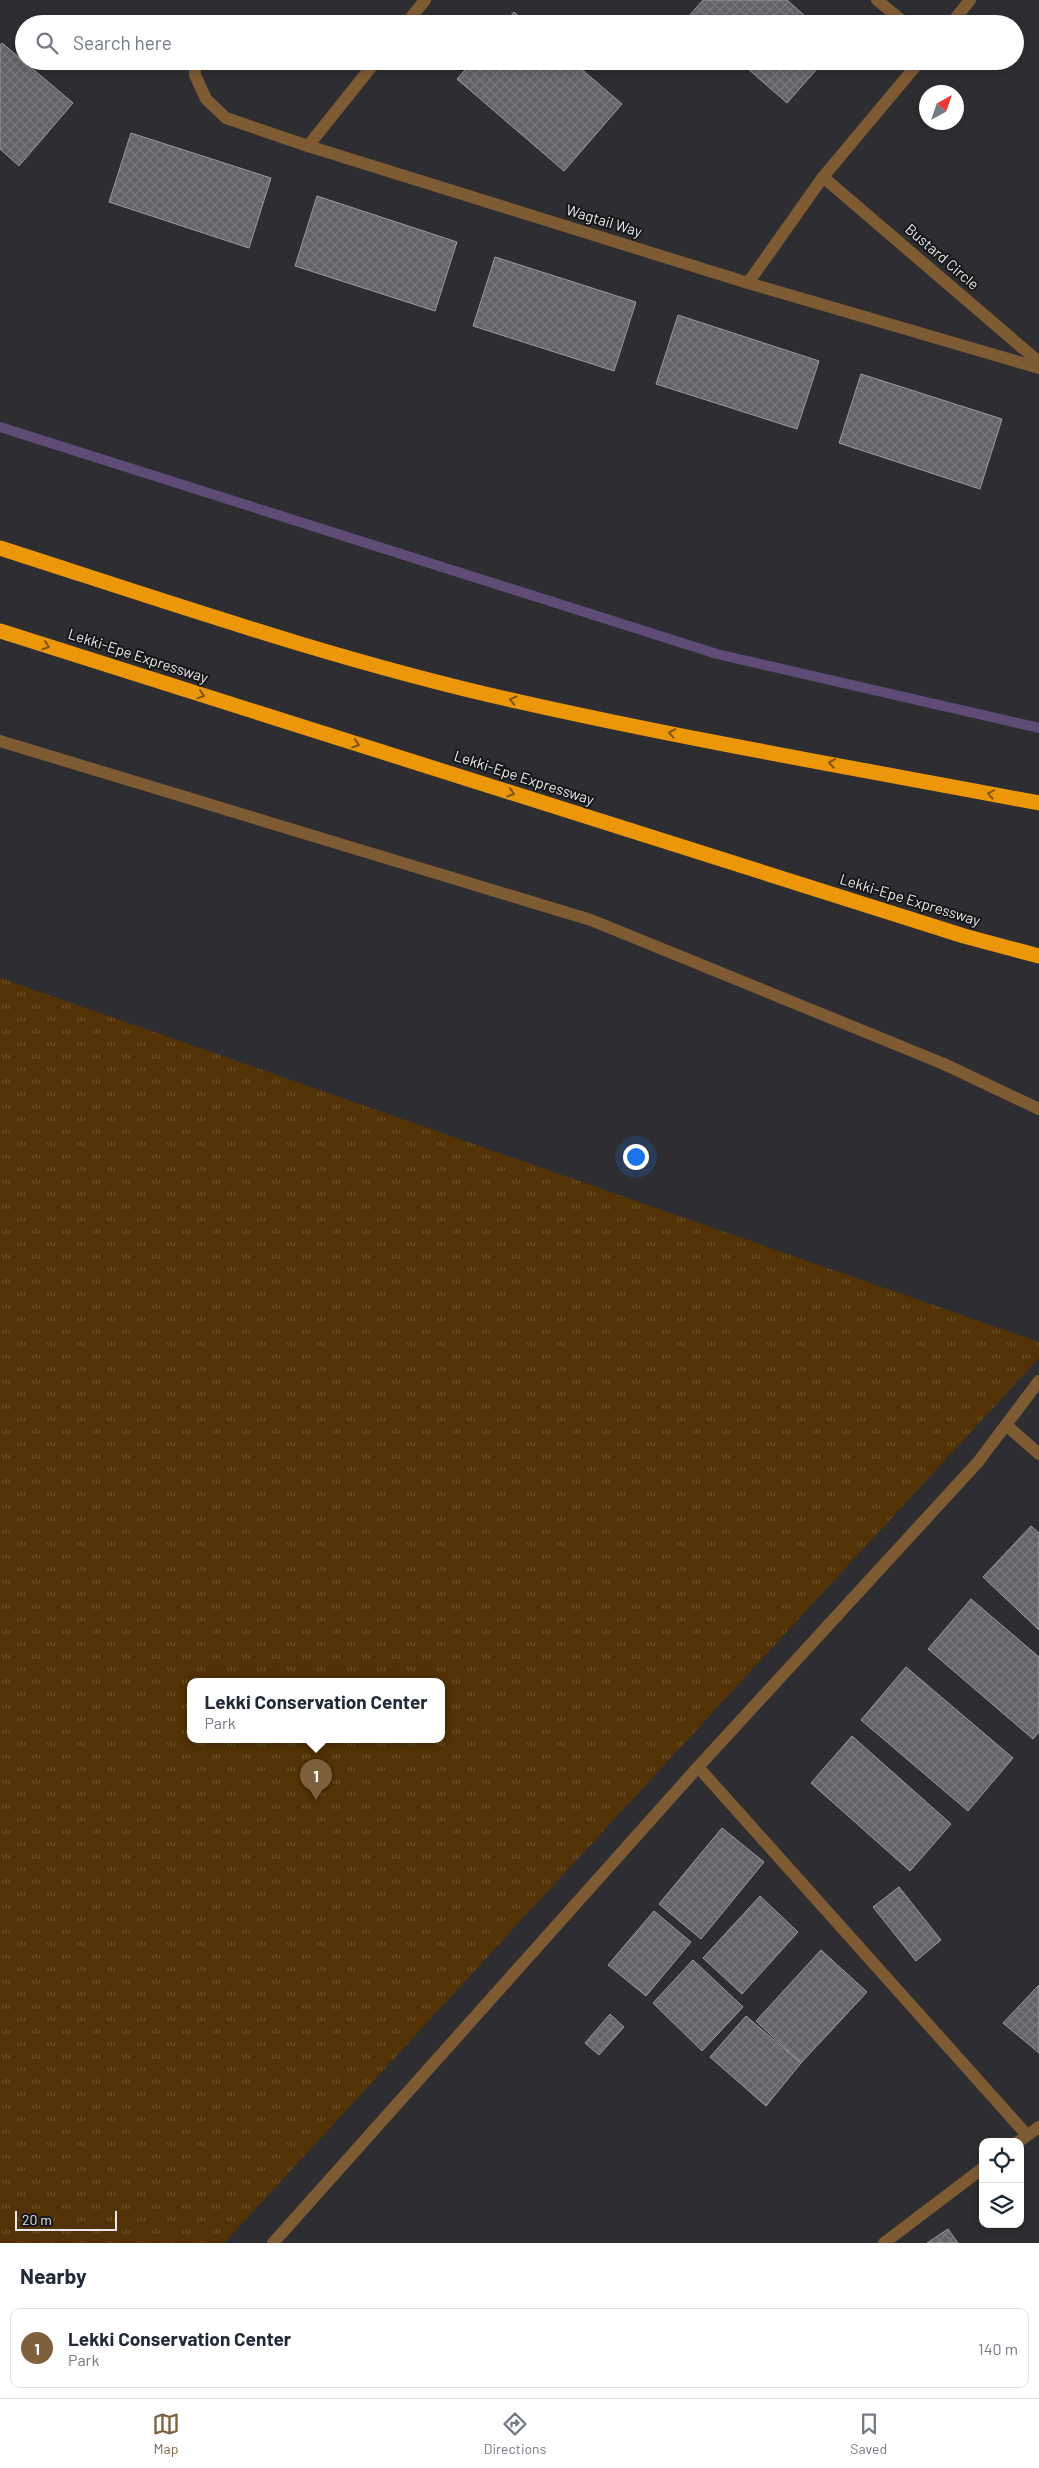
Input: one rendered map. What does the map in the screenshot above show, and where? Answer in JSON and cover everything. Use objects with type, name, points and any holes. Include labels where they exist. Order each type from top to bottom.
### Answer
[{"type":"highway","points":[[0,548],[298,644],[514,701],[696,739],[1039,803]]},
{"type":"highway","name":"Lekki-Epe Expressway","points":[[0,631],[945,930],[1039,956]]},
{"type":"street","points":[[413,15],[425,0]]},
{"type":"street","points":[[877,0],[895,15]]},
{"type":"street","points":[[958,15],[970,0]]},
{"type":"street","name":"Wagtail Way","points":[[194,70],[194,75],[206,99],[226,118],[308,146],[748,283],[1039,368]]},
{"type":"street","points":[[308,146],[369,70]]},
{"type":"street","points":[[748,283],[823,177],[912,70]]},
{"type":"street","name":"Bustard Circle","points":[[823,177],[1039,362]]},
{"type":"street","points":[[0,740],[591,920],[944,1064],[1039,1109]]},
{"type":"street","points":[[273,2243],[698,1767],[978,1462],[1039,1381]]},
{"type":"street","points":[[1006,1425],[1039,1454]]},
{"type":"street","points":[[698,1767],[1023,2138],[1039,2127]]},
{"type":"street","points":[[884,2243],[979,2171]]},
{"type":"green space","points":[[0,978],[1039,1342],[1039,1358],[224,2243],[0,2243]]},
{"type":"building","points":[[703,0],[787,0],[804,15],[690,15]]},
{"type":"building","points":[[2,43],[15,54],[15,70],[34,70],[73,103],[19,166],[0,149],[0,45]]},
{"type":"building","points":[[465,70],[582,70],[622,104],[564,171],[457,79]]},
{"type":"building","points":[[749,70],[816,70],[787,103]]},
{"type":"building","points":[[131,133],[271,178],[249,248],[109,202]]},
{"type":"building","points":[[317,196],[457,242],[435,311],[295,266]]},
{"type":"building","points":[[495,257],[636,302],[614,371],[473,326]]},
{"type":"building","points":[[678,315],[819,361],[797,429],[656,384]]},
{"type":"building","points":[[861,374],[1002,419],[980,489],[839,443]]},
{"type":"building","points":[[1031,1526],[1039,1533],[1039,1630],[983,1577]]},
{"type":"building","points":[[971,1599],[1039,1657],[1039,1732],[1033,1739],[928,1649]]},
{"type":"building","points":[[906,1667],[1013,1758],[968,1811],[861,1720]]},
{"type":"building","points":[[852,1736],[951,1824],[910,1871],[811,1783]]},
{"type":"building","points":[[722,1828],[764,1862],[701,1939],[659,1904]]},
{"type":"building","points":[[899,1887],[941,1940],[916,1961],[873,1907]]},
{"type":"building","points":[[760,1896],[798,1932],[742,1994],[703,1958]]},
{"type":"building","points":[[654,1911],[691,1942],[646,1996],[608,1965]]},
{"type":"building","points":[[821,1950],[867,1992],[801,2063],[756,2021]]},
{"type":"building","points":[[693,1960],[743,2007],[702,2051],[653,2003]]},
{"type":"building","points":[[1039,1985],[1039,2053],[1003,2023]]},
{"type":"building","points":[[610,2014],[624,2027],[599,2055],[585,2043]]},
{"type":"building","points":[[746,2016],[801,2063],[766,2106],[710,2057]]},
{"type":"building","points":[[948,2229],[958,2243],[927,2243]]},
{"type":"waterway","points":[[0,427],[717,654],[1039,728]]},
{"type":"place","name":"Lekki Conservation Center","points":[[316,1800]]}]
